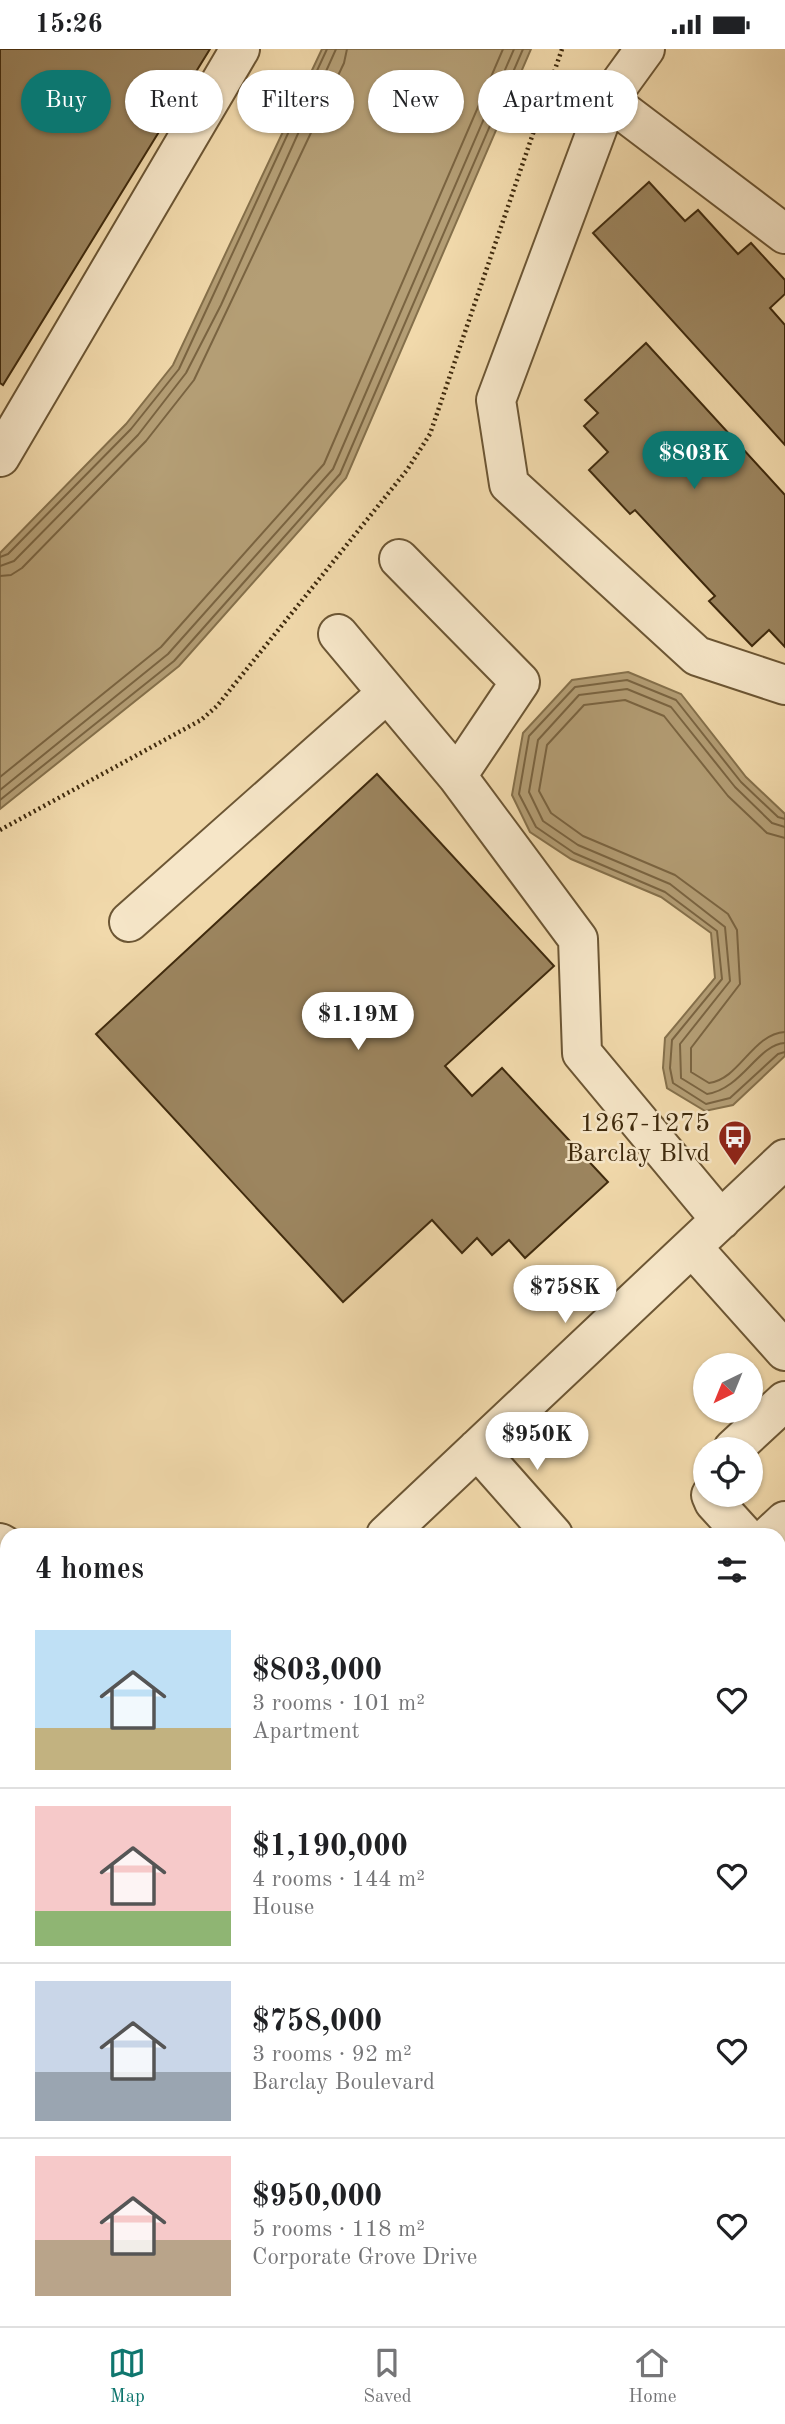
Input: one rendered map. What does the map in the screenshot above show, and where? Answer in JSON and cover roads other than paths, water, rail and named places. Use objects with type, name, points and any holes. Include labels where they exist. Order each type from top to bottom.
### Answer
[{"type":"street","points":[[0,457],[240,49]]},
{"type":"street","points":[[630,70],[645,49]]},
{"type":"street","points":[[638,123],[785,234]]},
{"type":"street","points":[[596,133],[496,400],[509,484],[697,656],[785,685]]},
{"type":"street","points":[[399,559],[520,682],[457,776]]},
{"type":"street","points":[[338,634],[457,776],[578,939],[582,1053],[721,1220]]},
{"type":"street","points":[[129,922],[387,693]]},
{"type":"street","points":[[393,1528],[785,1159]]},
{"type":"street","points":[[692,1247],[785,1351]]},
{"type":"street","points":[[746,1437],[785,1401]]},
{"type":"street","points":[[477,1449],[547,1528]]},
{"type":"street","points":[[719,1507],[738,1528]]},
{"type":"water","points":[[322,49],[531,49],[522,70],[478,70],[478,133],[495,133],[346,478],[179,666],[0,809],[0,553],[126,424],[173,365],[282,133],[354,133],[354,70],[312,70]]},
{"type":"water","points":[[628,672],[681,694],[746,777],[785,814],[785,1056],[733,1105],[705,1111],[667,1088],[663,1068],[665,1038],[715,978],[711,933],[661,897],[571,859],[530,832],[512,795],[523,733],[572,680]]},
{"type":"place","name":"1267-1275 Barclay Blvd","points":[[735,1167]]}]
